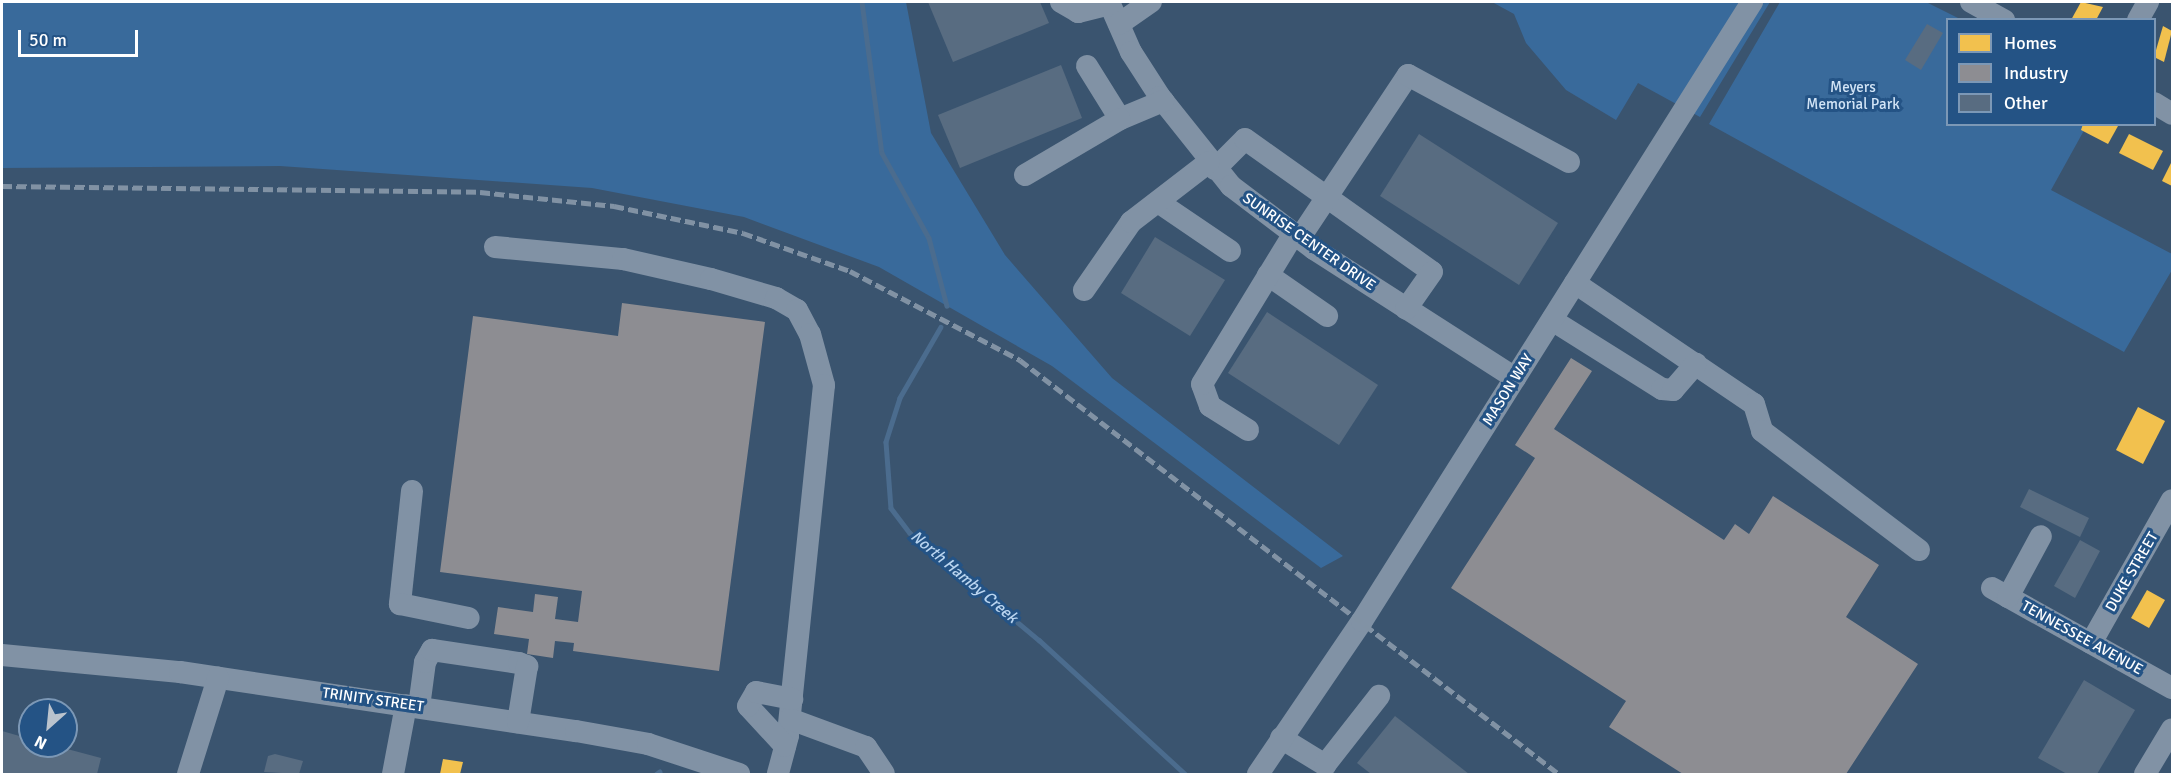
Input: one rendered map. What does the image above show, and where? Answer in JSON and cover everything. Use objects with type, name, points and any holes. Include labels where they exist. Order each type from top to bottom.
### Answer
[{"type":"street","points":[[1061,2],[1078,12],[1112,10],[1151,2]]},
{"type":"street","name":"MASON WAY","points":[[1258,774],[1515,378],[1752,2]]},
{"type":"street","points":[[1971,2],[2000,18]]},
{"type":"street","points":[[2139,18],[2148,2]]},
{"type":"street","name":"SUNRISE CENTER DRIVE","points":[[1112,10],[1163,101],[1212,166],[1296,237],[1515,378]]},
{"type":"street","points":[[1087,66],[1120,119]]},
{"type":"street","points":[[1248,430],[1210,406],[1202,384],[1268,275],[1326,199],[1408,75],[1569,162]]},
{"type":"street","points":[[1025,175],[1120,119],[1163,101]]},
{"type":"street","points":[[2156,104],[2172,114]]},
{"type":"street","points":[[1084,290],[1113,242],[1158,202],[1212,166],[1245,139],[1326,199],[1432,272],[1406,309]]},
{"type":"street","points":[[1158,202],[1230,250]]},
{"type":"street","points":[[495,247],[623,259],[711,279],[796,310],[810,334],[824,384],[791,709],[786,746],[778,774]]},
{"type":"street","points":[[1268,275],[1327,316]]},
{"type":"street","points":[[1575,283],[1754,404],[1762,430],[1919,550]]},
{"type":"street","points":[[1552,320],[1662,390],[1673,390],[1696,364]]},
{"type":"street","points":[[412,491],[399,599],[404,609],[469,618]]},
{"type":"street","name":"DUKE STREET","points":[[2091,643],[2172,500]]},
{"type":"street","name":"TENNESSEE AVENUE","points":[[2041,536],[2000,592],[2172,688]]},
{"type":"street","points":[[393,774],[429,651],[429,614]]},
{"type":"street","points":[[429,651],[527,666],[518,722]]},
{"type":"street","name":"TRINITY STREET","points":[[2,655],[218,678],[518,722],[648,744],[715,770],[739,774]]},
{"type":"street","points":[[188,774],[218,678]]},
{"type":"street","points":[[786,746],[748,706],[756,692],[866,747],[884,774]]},
{"type":"street","points":[[1281,738],[1325,765],[1379,696]]},
{"type":"street","points":[[2145,774],[2172,729]]},
{"type":"green space","points":[[2,2],[906,2],[931,133],[1005,255],[1112,378],[1343,556],[1321,568],[1052,366],[879,267],[744,217],[592,188],[280,166],[2,168]]},
{"type":"green space","points":[[1492,2],[1770,2],[1700,117],[1638,83],[1616,120],[1566,90],[1526,43],[1514,14]]},
{"type":"green space","name":"Meyers Memorial Park","points":[[1780,2],[1926,2],[1958,18],[1946,18],[1946,126],[2086,126],[2051,190],[2172,254],[2172,270],[2124,352],[1709,124]]},
{"type":"building: Homes","points":[[2081,2],[2103,7],[2097,18],[2072,18]]},
{"type":"building: Homes","points":[[2163,26],[2172,31],[2164,62],[2156,58]]},
{"type":"building: Homes","points":[[2082,126],[2118,126],[2108,144],[2081,130]]},
{"type":"building: Homes","points":[[2129,134],[2163,151],[2153,170],[2119,153]]},
{"type":"building: Homes","points":[[2172,161],[2172,186],[2162,181]]},
{"type":"building: Homes","points":[[2138,407],[2165,421],[2143,464],[2116,450]]},
{"type":"building: Homes","points":[[2147,590],[2165,600],[2149,628],[2131,618]]},
{"type":"building: Homes","points":[[443,759],[463,762],[460,774],[440,774]]},
{"type":"building: Industry","points":[[622,303],[765,322],[719,671],[573,651],[574,643],[555,641],[553,658],[527,654],[529,639],[494,634],[498,607],[533,612],[535,594],[558,597],[555,619],[578,622],[582,591],[440,572],[473,316],[618,336]]},
{"type":"building: Industry","points":[[1571,358],[1592,371],[1554,429],[1724,540],[1735,524],[1749,534],[1773,496],[1879,565],[1846,617],[1918,664],[1846,774],[1683,774],[1609,727],[1626,701],[1451,588],[1535,458],[1515,445]]},
{"type":"building: Other","points":[[928,2],[1040,2],[1049,23],[953,62]]},
{"type":"building: Other","points":[[1927,24],[1943,33],[1921,70],[1905,60]]},
{"type":"building: Other","points":[[1061,65],[1082,118],[960,168],[938,115]]},
{"type":"building: Other","points":[[1419,134],[1558,223],[1519,285],[1380,196]]},
{"type":"building: Other","points":[[1155,237],[1225,280],[1190,336],[1121,293]]},
{"type":"building: Other","points":[[1267,312],[1378,385],[1339,445],[1228,373]]},
{"type":"building: Other","points":[[2029,489],[2089,518],[2080,537],[2020,507]]},
{"type":"building: Other","points":[[2080,540],[2100,551],[2075,598],[2054,586]]},
{"type":"building: Other","points":[[2084,680],[2135,710],[2097,774],[2067,774],[2038,758]]},
{"type":"building: Other","points":[[1395,716],[1469,774],[1371,774],[1357,763]]},
{"type":"building: Other","points":[[2,731],[18,736],[18,758],[78,758],[78,752],[101,758],[97,774],[2,774]]},
{"type":"building: Other","points":[[275,754],[303,761],[299,774],[264,772],[268,756]]},
{"type":"waterway","name":"North Hamby Creek","points":[[862,2],[882,153],[929,238],[947,306]]},
{"type":"waterway","name":"North Hamby Creek","points":[[941,327],[900,398],[886,442],[891,508],[910,533],[1039,640],[1185,774]]},
{"type":"railway","points":[[2,186],[480,192],[614,206],[743,233],[850,271],[1020,360],[1559,774]]}]
